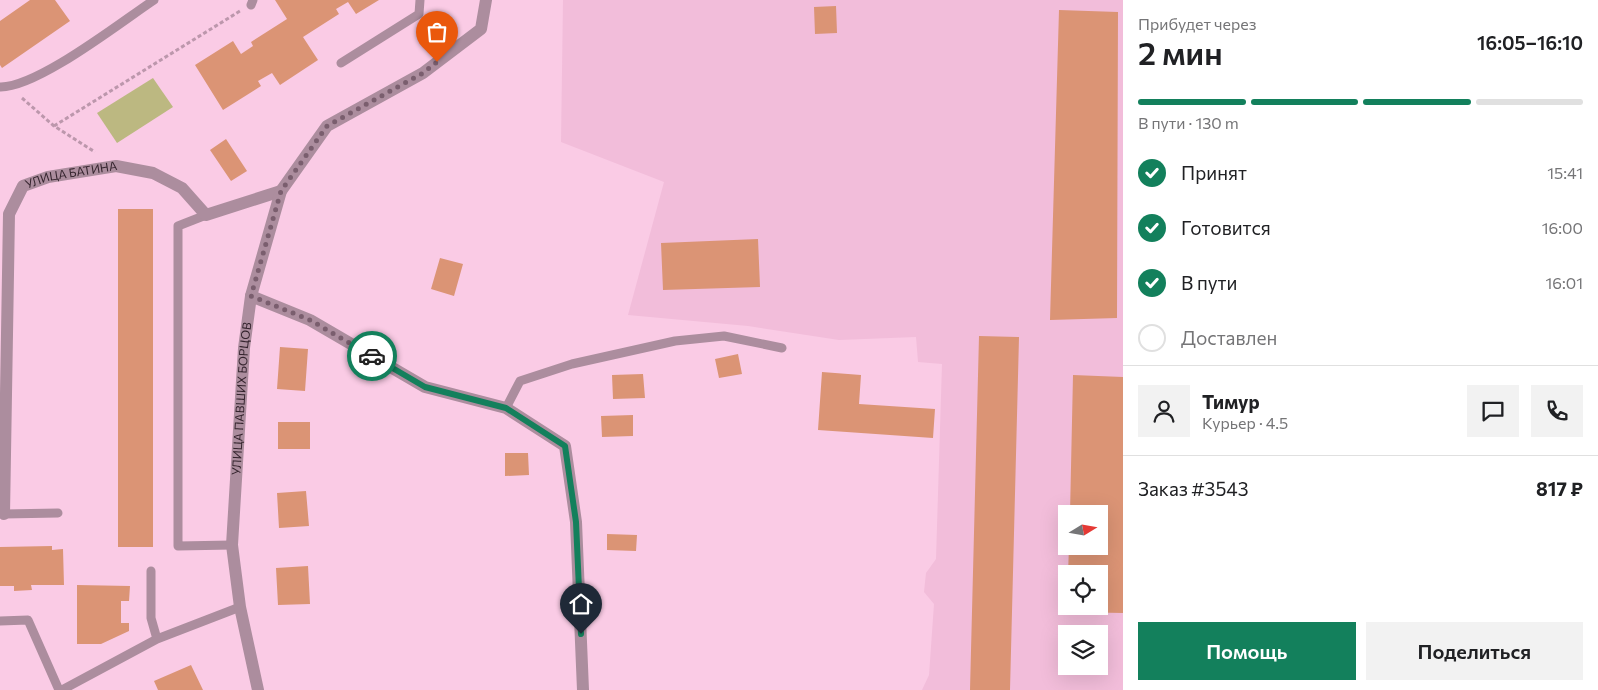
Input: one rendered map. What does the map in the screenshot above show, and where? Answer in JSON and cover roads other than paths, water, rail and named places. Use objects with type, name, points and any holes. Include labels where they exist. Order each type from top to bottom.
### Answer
[{"type":"street","name":"УЛИЦА ПАВШИХ БОРЦОВ","points":[[258,690],[240,606],[232,545],[244,348],[251,296],[281,191],[327,126],[423,73],[481,29],[486,0]]},
{"type":"street","name":"УЛИЦА БАТИНА","points":[[4,514],[2,488],[9,214],[23,186],[48,177],[116,166],[153,173],[182,188],[206,215]]},
{"type":"street","points":[[206,215],[281,191]]},
{"type":"street","points":[[251,296],[310,320],[425,387],[506,408],[565,446],[576,522],[583,690]]},
{"type":"lane","points":[[5,87],[52,69],[154,0]]},
{"type":"lane","points":[[341,63],[419,14],[420,0]]},
{"type":"lane","points":[[206,215],[178,226],[178,546],[232,545]]},
{"type":"lane","points":[[506,408],[520,381],[572,364],[666,343],[724,336],[782,348]]},
{"type":"lane","points":[[4,514],[58,513]]},
{"type":"lane","points":[[151,571],[151,618],[157,639]]},
{"type":"lane","points":[[0,621],[28,620],[61,690],[157,639],[240,606]]}]
